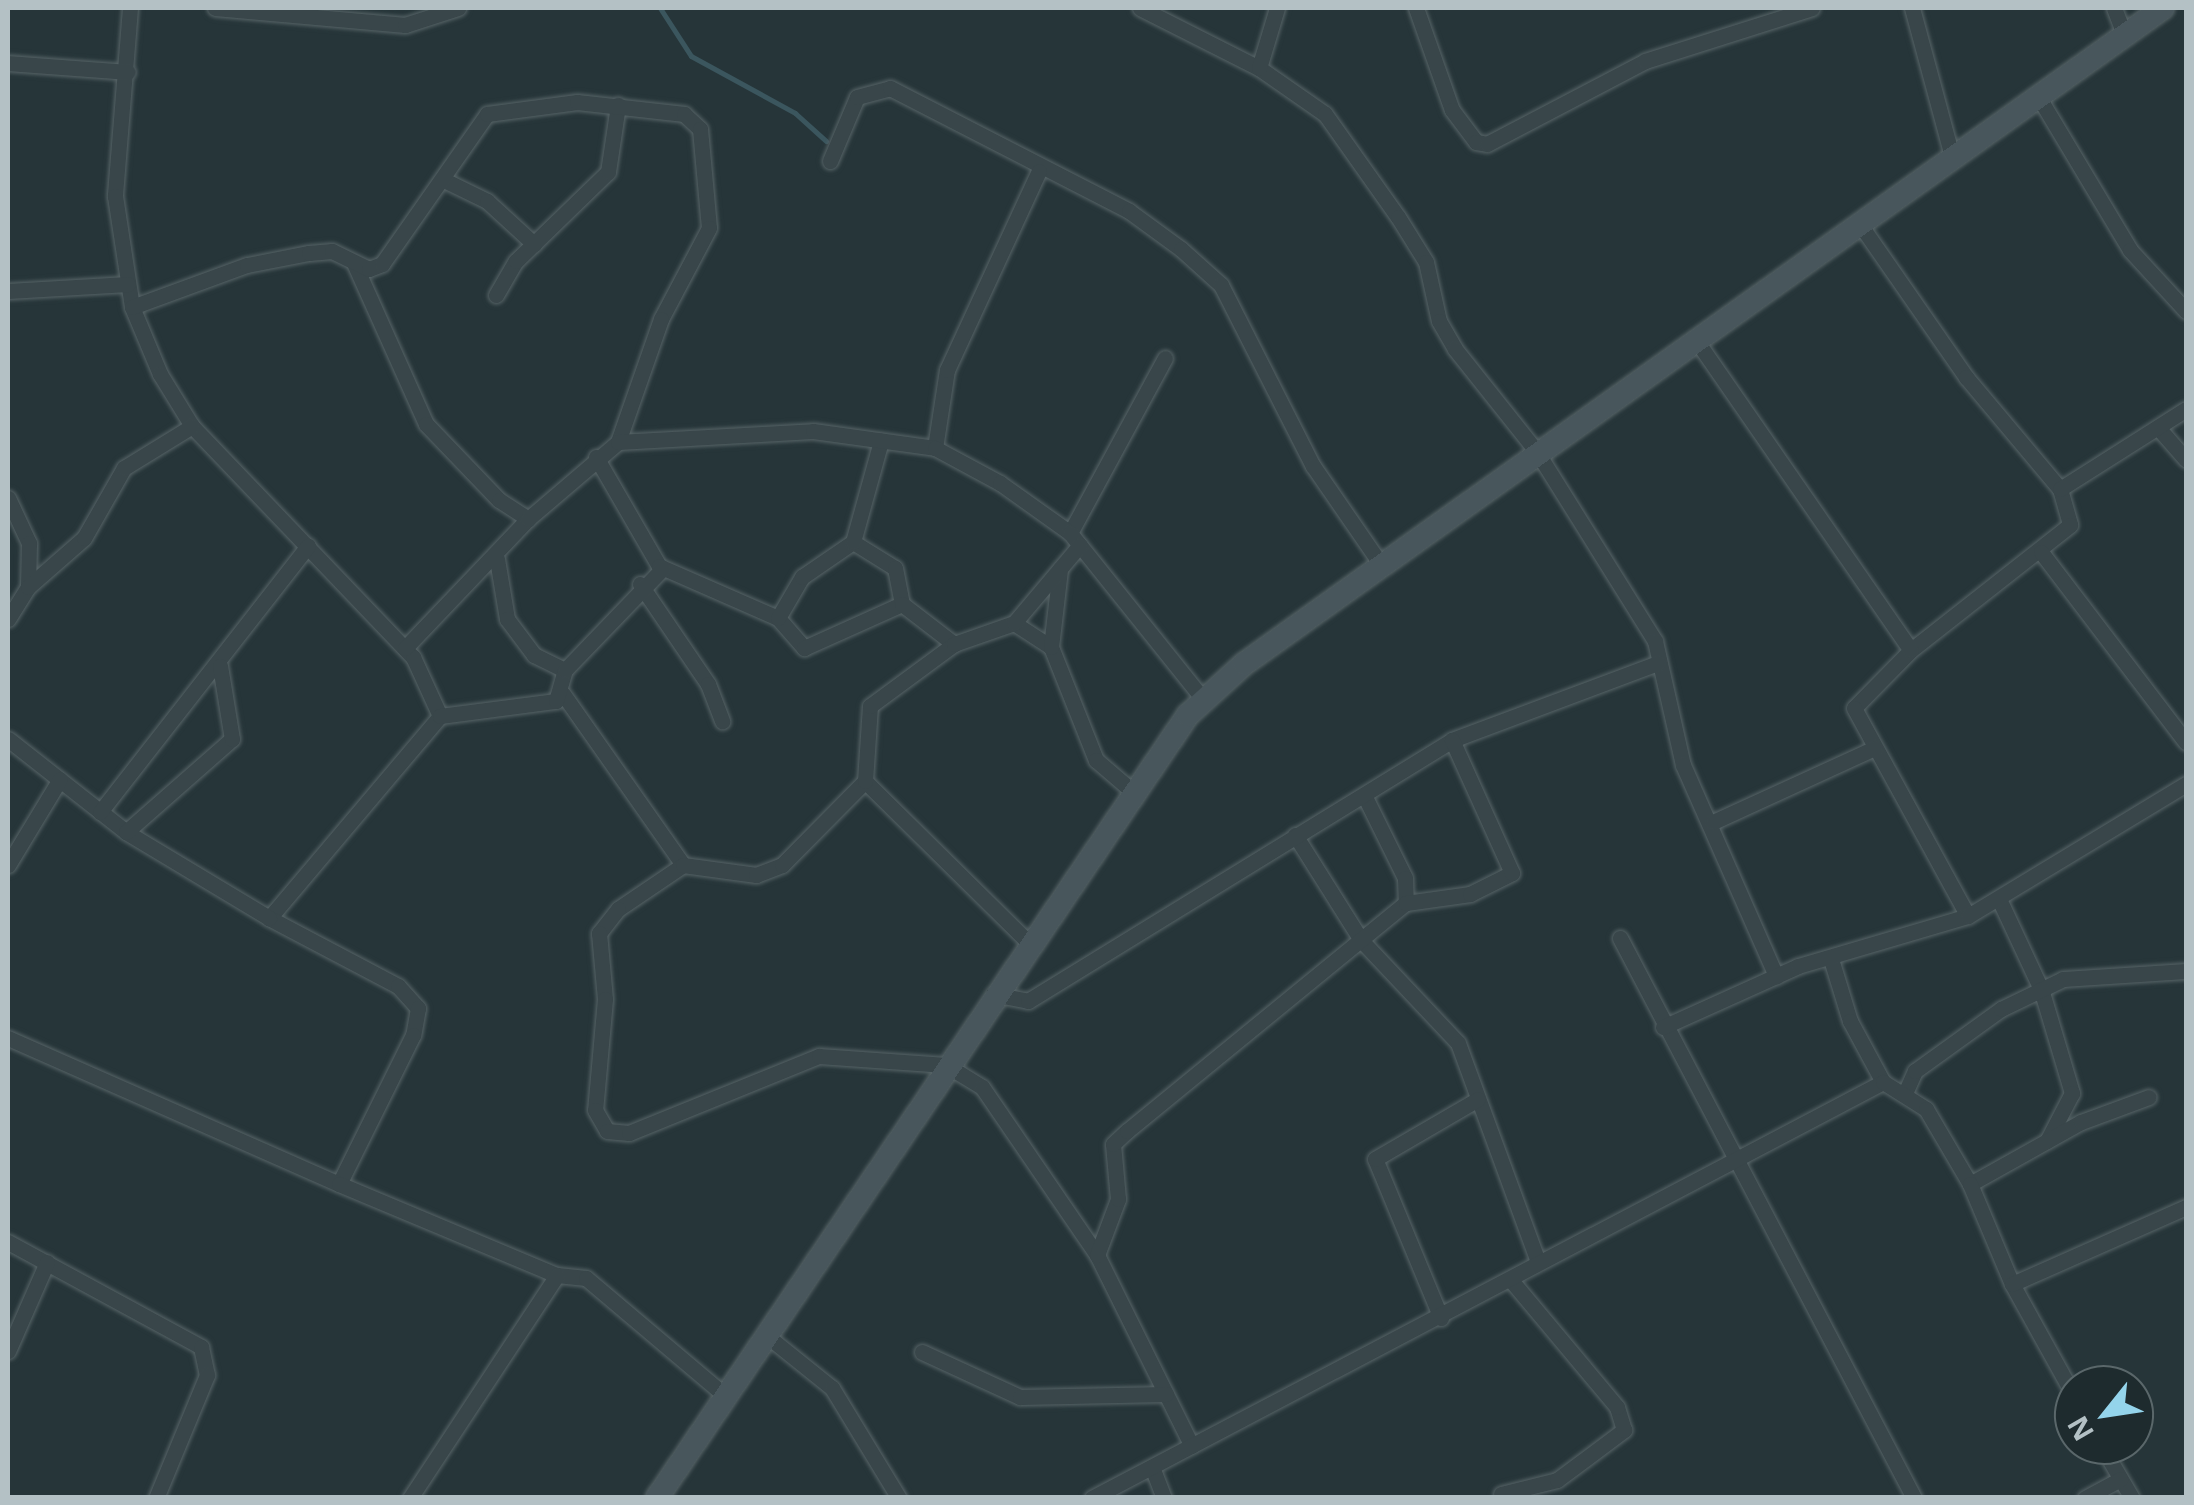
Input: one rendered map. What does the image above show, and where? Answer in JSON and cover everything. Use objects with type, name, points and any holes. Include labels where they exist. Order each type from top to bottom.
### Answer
[{"type":"main road","points":[[660,1496],[1028,942],[1132,790],[1204,700],[1537,452],[2163,8]]},
{"type":"street","points":[[150,8],[130,8],[128,72],[114,196],[132,307],[192,426],[405,648],[440,716]]},
{"type":"street","points":[[216,8],[325,14],[405,25],[458,8]]},
{"type":"street","points":[[1140,8],[1259,68],[1325,114],[1426,262],[1439,321],[1456,349],[1537,452],[1637,605],[1658,662],[1683,765],[1713,822],[1776,976]]},
{"type":"street","points":[[1259,68],[1276,8]]},
{"type":"street","points":[[1416,8],[1452,110],[1476,142],[1487,144],[1645,60],[1776,11],[1812,8]]},
{"type":"street","points":[[1912,8],[1952,156]]},
{"type":"street","points":[[2114,8],[2125,36]]},
{"type":"street","points":[[8,63],[128,72]]},
{"type":"street","points":[[830,161],[857,97],[890,88],[1039,171],[1129,211],[1221,285],[1312,466],[1382,566]]},
{"type":"street","points":[[2038,96],[2130,250],[2185,308]]},
{"type":"street","points":[[132,307],[278,259],[332,251],[369,269],[396,252],[487,114],[618,106],[693,118],[709,228],[661,320],[618,442]]},
{"type":"street","points":[[496,295],[534,244],[608,172],[618,106]]},
{"type":"street","points":[[935,448],[947,370],[1039,171]]},
{"type":"street","points":[[444,180],[487,202],[534,244]]},
{"type":"street","points":[[1858,223],[1966,377],[2060,490],[2070,524],[2041,552],[1911,650],[1854,708],[1968,916]]},
{"type":"street","points":[[354,263],[426,424],[499,500],[528,518]]},
{"type":"street","points":[[8,291],[128,284]]},
{"type":"street","points":[[1696,340],[1911,650]]},
{"type":"street","points":[[1164,358],[1060,565],[1014,623],[954,644],[870,706],[865,780],[782,865],[756,875],[683,865],[618,909],[600,934],[604,999],[595,1110],[607,1130],[629,1133],[820,1056],[946,1065],[982,1087],[1097,1255],[1192,1446]]},
{"type":"street","points":[[2060,490],[2161,430],[2186,409]]},
{"type":"street","points":[[8,619],[28,587],[84,538],[124,468],[192,426]]},
{"type":"street","points":[[2161,430],[2186,460]]},
{"type":"street","points":[[405,648],[497,559],[528,518],[618,442],[814,431],[935,448],[1075,539],[1204,700]]},
{"type":"street","points":[[778,618],[802,577],[852,542],[882,440]]},
{"type":"street","points":[[596,457],[663,568],[778,618],[804,648],[902,604]]},
{"type":"street","points":[[8,498],[29,543],[28,587]]},
{"type":"street","points":[[852,542],[895,568],[902,604],[954,644]]},
{"type":"street","points":[[100,812],[308,546]]},
{"type":"street","points":[[2041,552],[2186,742]]},
{"type":"street","points":[[497,559],[506,618],[534,655],[565,670]]},
{"type":"street","points":[[1060,565],[1051,647],[1096,760],[1132,790]]},
{"type":"street","points":[[663,568],[640,584],[565,670],[563,694],[683,865]]},
{"type":"street","points":[[640,584],[708,684],[722,721]]},
{"type":"street","points":[[1014,623],[1051,647]]},
{"type":"street","points":[[126,832],[232,740],[221,662]]},
{"type":"street","points":[[993,994],[1028,1001],[1294,835],[1366,799],[1452,740],[1658,662]]},
{"type":"street","points":[[269,918],[440,716],[548,705],[563,694]]},
{"type":"street","points":[[8,739],[126,832],[269,918],[398,986],[418,1008],[413,1035],[339,1184]]},
{"type":"street","points":[[1097,1255],[1118,1198],[1113,1144],[1406,904],[1470,894],[1512,873],[1452,740]]},
{"type":"street","points":[[1713,822],[1875,748]]},
{"type":"street","points":[[8,866],[60,779]]},
{"type":"street","points":[[865,780],[1028,942]]},
{"type":"street","points":[[1663,1027],[1776,976],[1968,916],[2075,844],[2186,784]]},
{"type":"street","points":[[1366,799],[1405,878],[1406,904]]},
{"type":"street","points":[[1294,835],[1360,940],[1430,1004],[1458,1044],[1538,1262]]},
{"type":"street","points":[[1999,898],[2041,989],[2072,1093],[2047,1141]]},
{"type":"street","points":[[1620,938],[1663,1027],[1914,1498]]},
{"type":"street","points":[[1832,959],[1850,1022],[1883,1082],[1906,1091],[1926,1108],[1970,1184],[2012,1284],[2057,1365]]},
{"type":"street","points":[[1906,1091],[1915,1072],[2041,989],[2063,979],[2186,972]]},
{"type":"street","points":[[8,1038],[339,1184],[558,1274],[586,1278],[727,1396]]},
{"type":"street","points":[[1092,1498],[1883,1082]]},
{"type":"street","points":[[1970,1184],[2047,1141],[2148,1097]]},
{"type":"street","points":[[1440,1318],[1375,1158],[1478,1099]]},
{"type":"street","points":[[2012,1284],[2186,1207]]},
{"type":"street","points":[[8,1242],[201,1347],[207,1375],[156,1498]]},
{"type":"street","points":[[8,1351],[47,1262]]},
{"type":"street","points":[[410,1498],[558,1274]]},
{"type":"street","points":[[1501,1494],[1557,1480],[1624,1430],[1617,1407],[1510,1279]]},
{"type":"street","points":[[766,1336],[832,1388],[899,1498]]},
{"type":"street","points":[[922,1352],[1020,1397],[1166,1394]]},
{"type":"street","points":[[2112,1465],[2132,1498]]},
{"type":"street","points":[[1152,1466],[1164,1498]]},
{"type":"street","points":[[2085,1498],[2120,1479]]},
{"type":"waterway","points":[[660,8],[691,56],[795,113],[826,141]]}]
